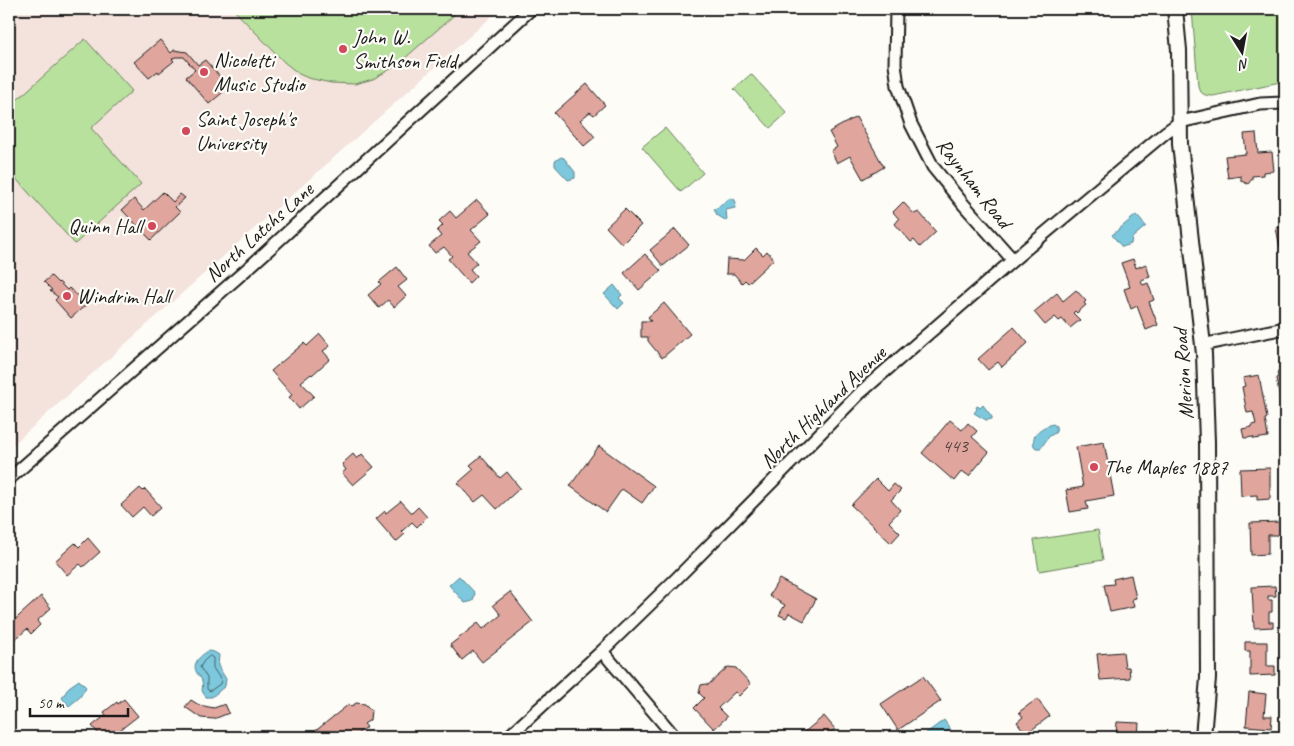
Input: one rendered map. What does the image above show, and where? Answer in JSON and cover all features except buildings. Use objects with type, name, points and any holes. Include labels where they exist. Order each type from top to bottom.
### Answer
[{"type":"street","name":"North Latchs Lane","points":[[9,480],[233,282],[531,9]]},
{"type":"street","name":"Raynham Road","points":[[896,9],[895,64],[898,86],[917,138],[933,168],[1013,260]]},
{"type":"street","name":"Merion Road","points":[[1175,9],[1179,50],[1180,144],[1202,345],[1207,442],[1208,687],[1203,737]]},
{"type":"street","points":[[1180,122],[1260,104],[1285,103]]},
{"type":"street","name":"North Highland Avenue","points":[[508,737],[602,651],[677,578],[861,392],[1013,260],[1158,138],[1180,122]]},
{"type":"street","points":[[1202,345],[1285,328]]},
{"type":"street","points":[[602,651],[675,737]]},
{"type":"shaded area","name":"Saint Joseph's University","points":[[9,9],[500,9],[9,448]]},
{"type":"green space","name":"John W. Smithson Field","points":[[233,9],[461,9],[396,66],[373,79],[355,84],[331,83],[299,74],[284,62]]},
{"type":"green space","points":[[1192,9],[1285,9],[1285,81],[1213,96],[1202,93],[1198,86]]},
{"type":"green space","points":[[85,39],[132,91],[91,128],[141,184],[75,244],[9,171],[9,107]]},
{"type":"green space","points":[[751,74],[787,113],[770,128],[734,89]]},
{"type":"green space","points":[[665,128],[703,173],[681,192],[642,147]]},
{"type":"green space","points":[[1098,530],[1103,560],[1039,571],[1034,540]]},
{"type":"water","points":[[561,157],[564,158],[575,172],[575,178],[568,180],[555,166],[555,161]]},
{"type":"water","points":[[731,198],[735,200],[735,208],[726,210],[727,220],[725,220],[717,215],[714,209]]},
{"type":"water","points":[[1136,215],[1146,226],[1132,238],[1131,244],[1122,247],[1112,235]]},
{"type":"water","points":[[614,285],[622,295],[619,298],[624,303],[618,309],[604,294]]},
{"type":"water","points":[[983,405],[992,419],[986,420],[974,413],[977,409],[976,407],[980,408]]},
{"type":"water","points":[[1053,424],[1056,426],[1055,433],[1046,440],[1041,448],[1036,448],[1034,446],[1034,438],[1038,431]]},
{"type":"water","points":[[459,576],[475,593],[473,601],[465,603],[449,585]]},
{"type":"water","points":[[208,651],[219,655],[218,666],[226,679],[225,686],[212,697],[206,697],[204,694],[202,680],[195,668],[198,659]]},
{"type":"water","points":[[79,680],[86,687],[80,697],[69,706],[62,698],[69,687]]},
{"type":"water","points":[[944,720],[951,730],[940,737],[921,737]]},
{"type":"place","name":"John W. Smithson Field","points":[[343,49]]},
{"type":"place","name":"Nicoletti Music Studio","points":[[204,72]]},
{"type":"place","name":"Saint Joseph's University","points":[[186,131]]},
{"type":"place","name":"Quinn Hall","points":[[152,226]]},
{"type":"place","name":"Windrim Hall","points":[[67,296]]},
{"type":"place","name":"The Maples 1887","points":[[1094,467]]}]
